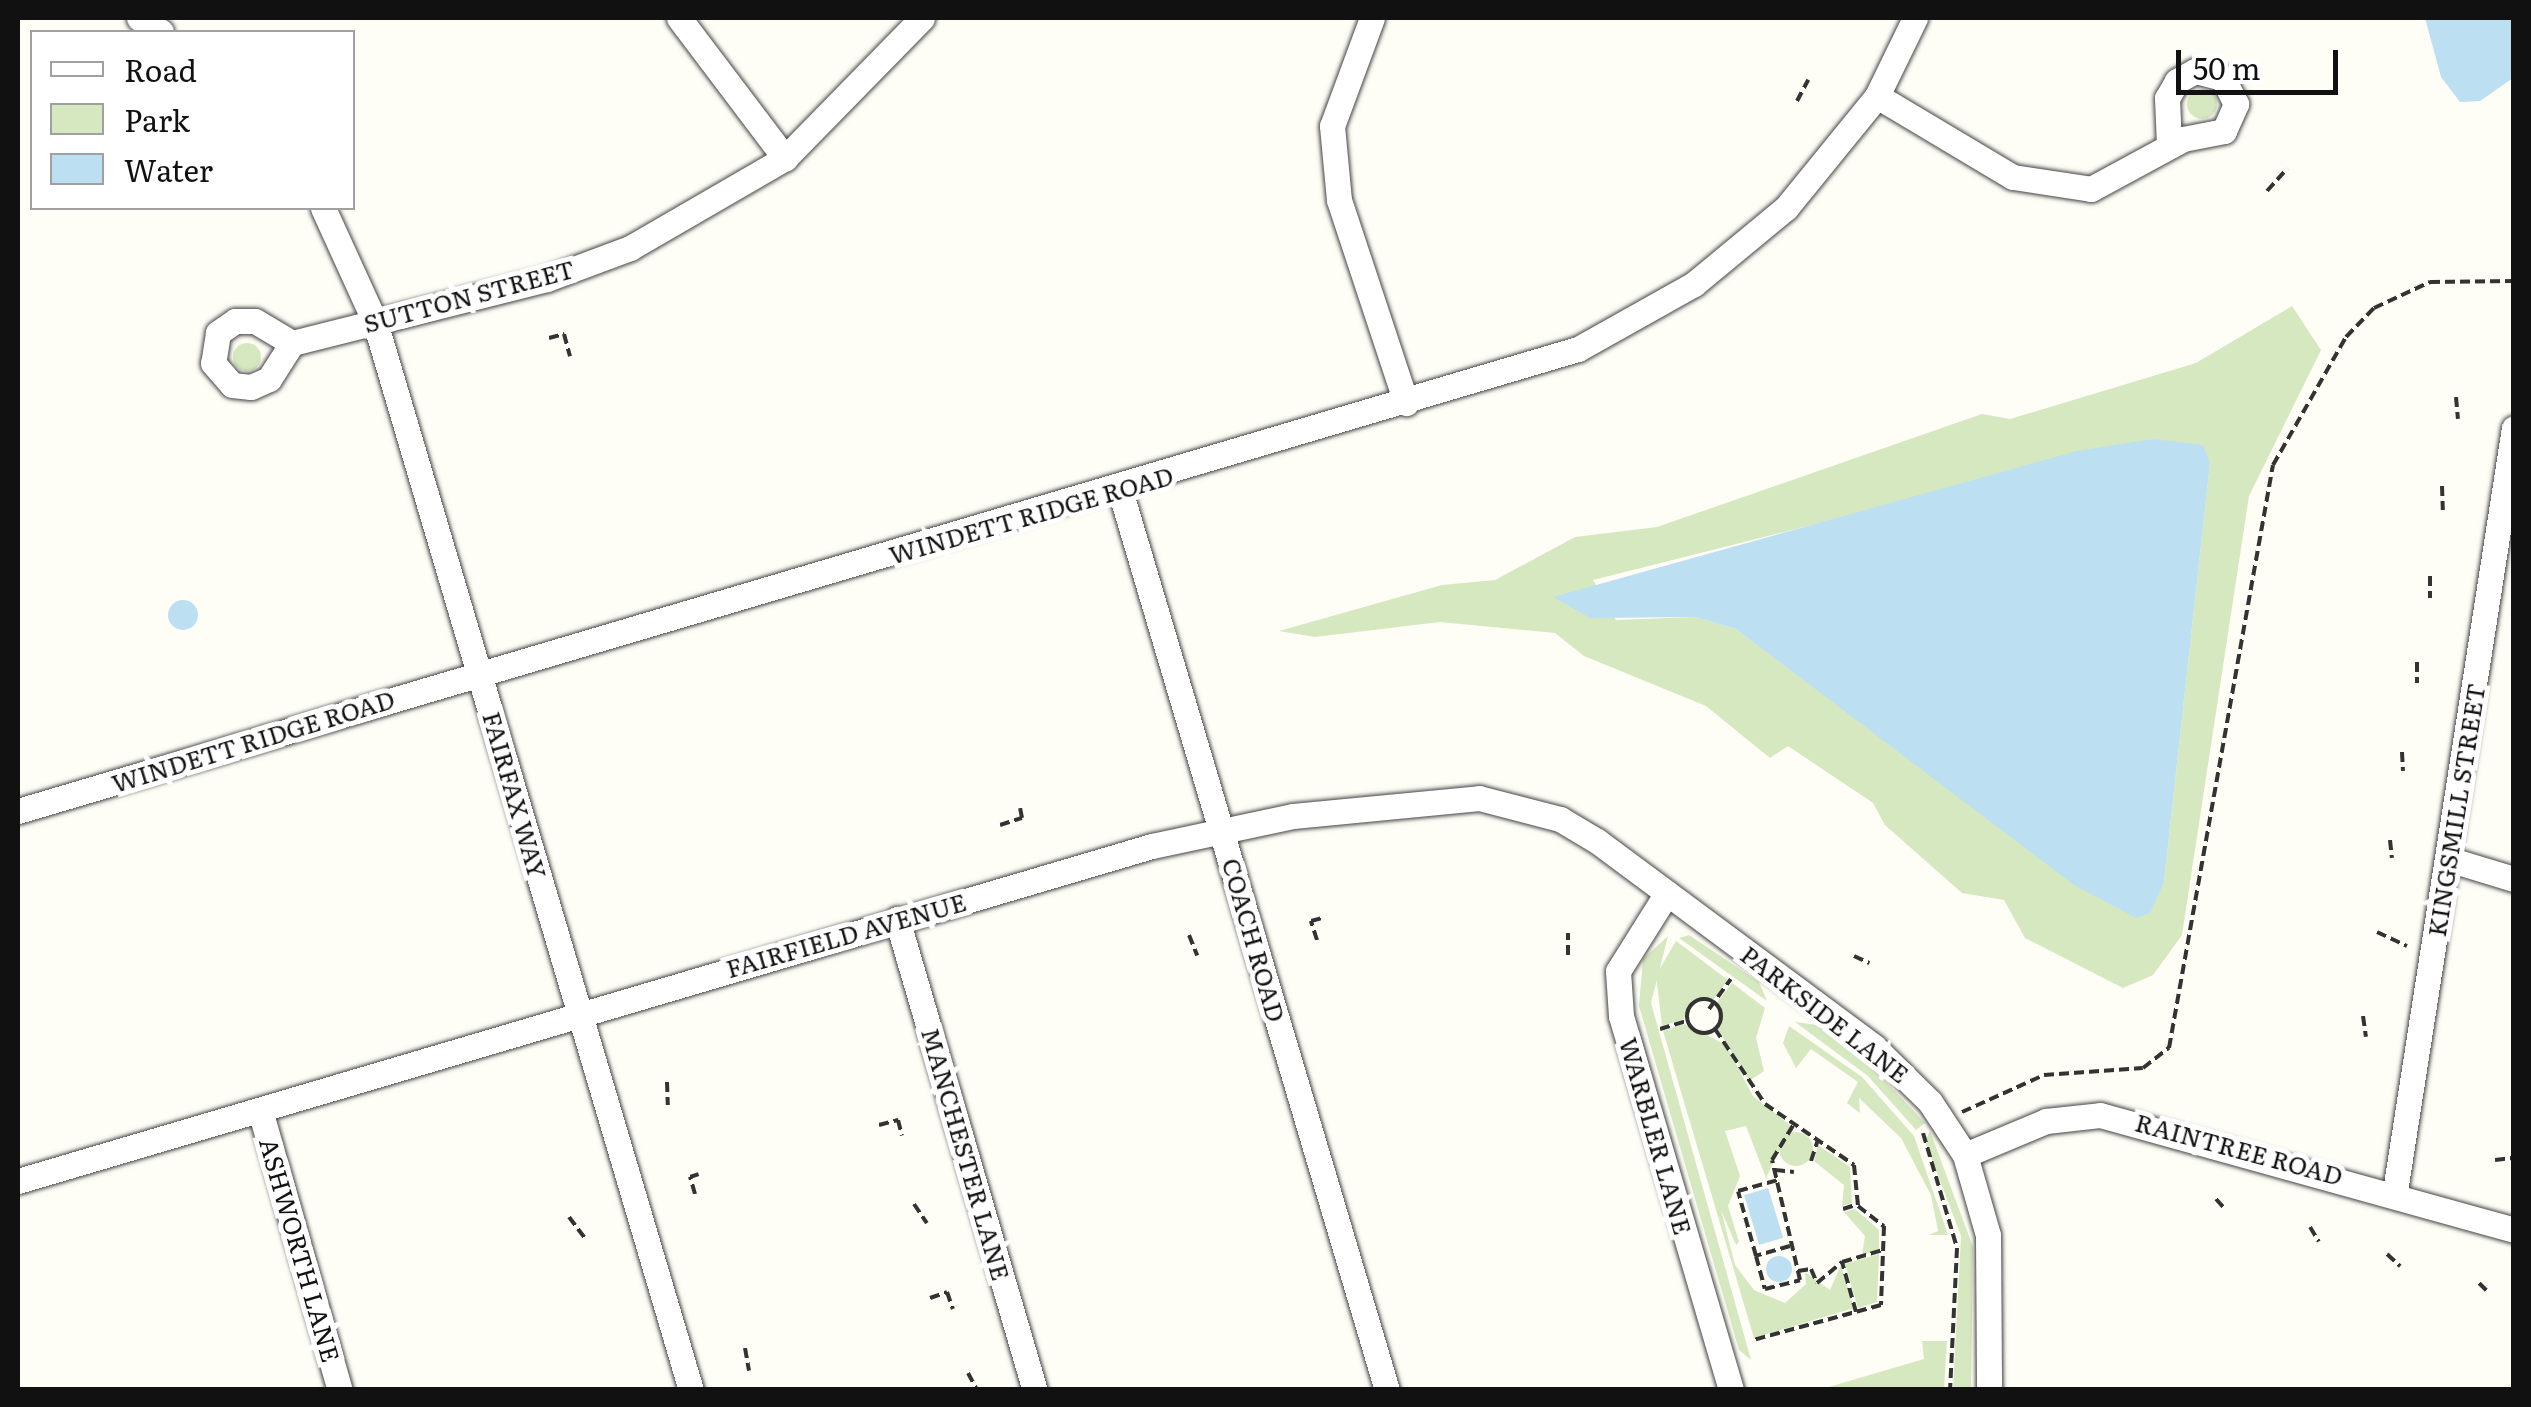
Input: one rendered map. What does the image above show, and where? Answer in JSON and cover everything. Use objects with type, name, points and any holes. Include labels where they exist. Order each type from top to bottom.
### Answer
[{"type":"street","points":[[679,18],[786,158]]},
{"type":"street","name":"SUTTON STREET","points":[[292,344],[630,248],[786,158],[922,18]]},
{"type":"street","name":"WINDETT RIDGE ROAD","points":[[18,811],[1120,490],[1578,349],[1694,284],[1786,208],[1878,96],[1916,18]]},
{"type":"street","points":[[1374,19],[1334,144],[1339,200],[1406,403]]},
{"type":"street","points":[[1878,96],[2037,187],[2116,183],[2169,146]]},
{"type":"street","name":"FAIRFAX WAY","points":[[324,210],[375,322],[691,1390]]},
{"type":"street","name":"KINGSMILL STREET","points":[[2395,1191],[2509,491],[2514,428]]},
{"type":"street","name":"COACH ROAD","points":[[1120,490],[1387,1390]]},
{"type":"street","name":"FAIRFIELD AVENUE","points":[[18,1181],[897,919],[1222,830],[1479,798],[1560,819],[1667,893]]},
{"type":"street","points":[[2448,859],[2514,878]]},
{"type":"street","name":"PARKSIDE LANE","points":[[1667,893],[1905,1074],[1965,1155],[1988,1236],[1988,1390]]},
{"type":"street","name":"WARBLER LANE","points":[[1667,893],[1618,971],[1620,1016],[1731,1390]]},
{"type":"street","name":"MANCHESTER LANE","points":[[897,919],[1034,1390]]},
{"type":"street","name":"ASHWORTH LANE","points":[[260,1110],[340,1390]]},
{"type":"street","name":"RAINTREE ROAD","points":[[1965,1155],[2046,1120],[2100,1115],[2395,1191],[2514,1230]]},
{"type":"path","points":[[1797,101],[1808,80]]},
{"type":"path","points":[[2268,191],[2287,168]]},
{"type":"path","points":[[1960,1113],[2044,1076],[2143,1068],[2170,1048],[2273,465],[2346,337],[2374,308],[2430,282],[2514,281]]},
{"type":"path","points":[[548,338],[564,334],[570,356]]},
{"type":"path","points":[[2456,397],[2458,418]]},
{"type":"path","points":[[2442,486],[2443,510]]},
{"type":"path","points":[[2430,576],[2430,598]]},
{"type":"path","points":[[2417,662],[2417,683]]},
{"type":"path","points":[[2402,752],[2403,772]]},
{"type":"path","points":[[1000,825],[1022,818],[1020,808]]},
{"type":"path","points":[[2390,840],[2392,858]]},
{"type":"path","points":[[1317,940],[1311,921],[1322,918]]},
{"type":"path","points":[[2376,932],[2406,946]]},
{"type":"path","points":[[1568,933],[1568,956]]},
{"type":"path","points":[[1189,935],[1197,955]]},
{"type":"path","points":[[1854,956],[1869,963]]},
{"type":"path","points":[[1709,1009],[1731,980]]},
{"type":"path","points":[[1687,1022],[1698,1000],[1714,1002]]},
{"type":"path","points":[[1714,1002],[1715,1030],[1765,1104],[1854,1165],[1859,1204],[1884,1226],[1880,1305],[1753,1340]]},
{"type":"path","points":[[2363,1016],[2366,1037]]},
{"type":"path","points":[[1660,1028],[1687,1022]]},
{"type":"path","points":[[1687,1022],[1696,1032],[1715,1030]]},
{"type":"path","points":[[667,1082],[668,1105]]},
{"type":"path","points":[[879,1126],[898,1120],[902,1136]]},
{"type":"path","points":[[1778,1180],[1738,1191],[1766,1289],[1800,1280],[1790,1246],[1774,1152],[1794,1124]]},
{"type":"path","points":[[1928,1128],[1920,1144],[1957,1248],[1950,1390]]},
{"type":"path","points":[[1812,1162],[1818,1140]]},
{"type":"path","points":[[2495,1160],[2512,1158]]},
{"type":"path","points":[[1775,1170],[1792,1164],[1794,1172]]},
{"type":"path","points":[[695,1194],[690,1177],[699,1174]]},
{"type":"path","points":[[2216,1199],[2226,1210]]},
{"type":"path","points":[[914,1204],[927,1223]]},
{"type":"path","points":[[1843,1209],[1859,1204]]},
{"type":"path","points":[[569,1217],[585,1238]]},
{"type":"path","points":[[2310,1227],[2319,1242]]},
{"type":"path","points":[[1756,1256],[1790,1246]]},
{"type":"path","points":[[1798,1271],[1810,1268],[1816,1282],[1842,1262],[1883,1250]]},
{"type":"path","points":[[2387,1254],[2400,1266]]},
{"type":"path","points":[[1842,1262],[1856,1312]]},
{"type":"path","points":[[2479,1283],[2486,1291]]},
{"type":"path","points":[[930,1298],[947,1292],[952,1309]]},
{"type":"path","points":[[745,1348],[748,1370]]},
{"type":"path","points":[[968,1373],[977,1390]]},
{"type":"green space","points":[[2202,89],[2213,93],[2217,104],[2213,115],[2202,119],[2191,115],[2187,104],[2191,93]]},
{"type":"green space","points":[[2292,306],[2321,350],[2249,496],[2182,935],[2153,975],[2123,988],[2025,938],[2004,900],[1962,893],[1885,825],[1873,803],[1788,746],[1770,758],[1706,706],[1584,656],[1555,633],[1440,622],[1315,637],[1279,631],[1442,585],[1495,580],[1575,537],[1657,527],[1982,414],[2010,419],[2196,363]],"holes":[[[2153,439],[2210,462],[2164,882],[1882,737],[1736,629],[1695,617],[1616,620],[1593,580]]]},
{"type":"green space","points":[[247,343],[257,347],[261,357],[257,367],[247,371],[237,367],[233,357],[237,347]]},
{"type":"green space","points":[[1689,935],[1759,982],[1767,1001],[1679,938]]},
{"type":"green space","points":[[1668,936],[1651,1003],[1751,1360],[1739,1350],[1639,1006],[1643,959]]},
{"type":"green space","points":[[1676,941],[1728,980],[1714,999],[1691,1001],[1684,1019],[1662,1026],[1656,975]]},
{"type":"green space","points":[[1732,983],[1765,1008],[1756,1038],[1764,1071],[1749,1081],[1718,1030],[1718,1001]]},
{"type":"green space","points":[[1795,1022],[1817,1025],[1871,1066],[1925,1123],[1916,1130],[1868,1076]]},
{"type":"green space","points":[[1685,1024],[1726,1045],[1753,1096],[1791,1126],[1766,1178],[1746,1126],[1725,1131],[1740,1176],[1728,1206],[1739,1242],[1736,1245],[1721,1210],[1735,1265],[1754,1290],[1785,1303],[1806,1284],[1805,1272],[1830,1290],[1841,1265],[1854,1308],[1754,1338],[1663,1031]]},
{"type":"green space","points":[[1789,1026],[1862,1077],[1914,1136],[1948,1235],[1929,1235],[1938,1231],[1931,1195],[1901,1138],[1859,1098],[1860,1113],[1847,1103],[1858,1082],[1811,1049],[1796,1068],[1783,1043]]},
{"type":"green space","points":[[1930,1131],[1973,1247],[1971,1389],[1953,1389],[1961,1236],[1925,1141]]},
{"type":"green space","points":[[1796,1132],[1808,1137],[1813,1149],[1808,1161],[1796,1166],[1784,1161],[1779,1149],[1784,1137]]},
{"type":"green space","points":[[1818,1145],[1850,1167],[1852,1203],[1842,1206],[1844,1185],[1814,1161]]},
{"type":"green space","points":[[1855,1209],[1879,1230],[1879,1250],[1862,1255],[1865,1236],[1844,1212]]},
{"type":"green space","points":[[1879,1254],[1877,1302],[1858,1308],[1845,1264]]},
{"type":"green space","points":[[1922,1341],[1947,1341],[1944,1389],[1822,1389],[1924,1359]]},
{"type":"water","points":[[2425,18],[2513,18],[2513,78],[2480,101],[2460,102],[2441,77]]},
{"type":"water","points":[[2153,439],[2203,445],[2210,463],[2164,882],[2150,913],[2136,918],[2074,885],[1736,629],[1695,617],[1590,618],[1553,597],[2077,451]]},
{"type":"water","points":[[183,600],[197,609],[198,615],[189,629],[183,630],[169,621],[168,615],[177,601]]},
{"type":"water","points":[[1768,1188],[1783,1238],[1759,1245],[1744,1195]]},
{"type":"water","points":[[1779,1256],[1788,1260],[1792,1269],[1788,1278],[1779,1282],[1770,1278],[1766,1269],[1770,1260]]}]
